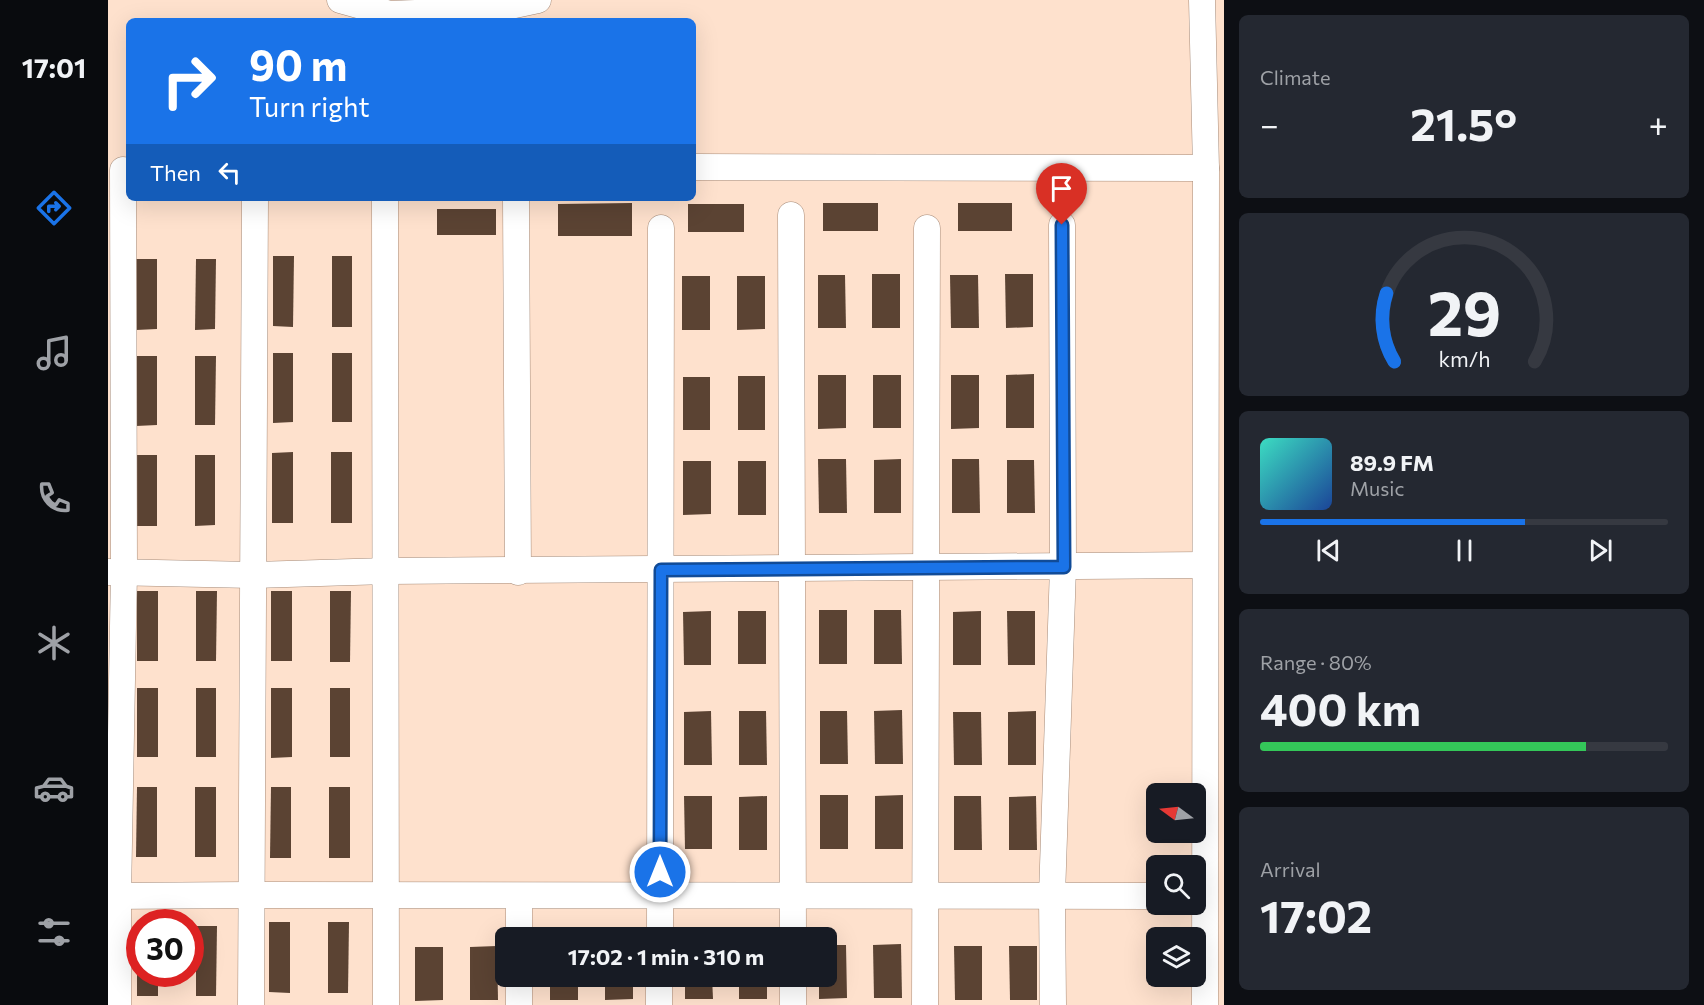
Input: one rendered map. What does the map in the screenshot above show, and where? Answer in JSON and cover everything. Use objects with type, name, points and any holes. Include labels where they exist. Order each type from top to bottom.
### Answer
[{"type":"street","points":[[340,0],[390,18],[491,10],[538,0]]},
{"type":"street","points":[[1201,855],[1206,168],[1202,0]]},
{"type":"street","points":[[696,167],[1206,168]]},
{"type":"street","points":[[118,1005],[113,896],[120,169]]},
{"type":"street","points":[[251,1005],[255,201]]},
{"type":"street","points":[[385,201],[386,1005]]},
{"type":"street","points":[[516,201],[518,572]]},
{"type":"street","points":[[791,215],[793,927]]},
{"type":"street","points":[[1053,1005],[1052,896],[1064,567],[1062,225]]},
{"type":"street","points":[[660,927],[661,228]]},
{"type":"street","points":[[925,1005],[927,228]]},
{"type":"street","points":[[116,572],[253,575],[387,571],[518,572],[1205,565]]},
{"type":"street","points":[[113,896],[1146,896]]},
{"type":"street","points":[[519,896],[519,927]]},
{"type":"street","points":[[1202,915],[1205,1005]]},
{"type":"street","points":[[519,987],[519,1005]]},
{"type":"street","points":[[659,987],[659,1005]]},
{"type":"street","points":[[793,987],[793,1005]]},
{"type":"building","points":[[632,203],[632,236],[558,236],[558,204]]},
{"type":"building","points":[[823,203],[878,203],[878,231],[823,231]]},
{"type":"building","points":[[958,203],[1012,203],[1012,231],[958,231]]},
{"type":"building","points":[[688,204],[744,204],[744,232],[688,232]]},
{"type":"building","points":[[437,209],[496,209],[496,235],[437,235]]},
{"type":"building","points":[[273,256],[294,256],[293,327],[273,326]]},
{"type":"building","points":[[332,256],[352,256],[352,327],[332,327]]},
{"type":"building","points":[[136,259],[157,259],[157,329],[136,330]]},
{"type":"building","points":[[196,259],[216,259],[215,329],[195,330]]},
{"type":"building","points":[[872,274],[900,274],[900,328],[872,328]]},
{"type":"building","points":[[1005,274],[1033,274],[1033,327],[1006,328]]},
{"type":"building","points":[[818,275],[845,275],[846,328],[818,328]]},
{"type":"building","points":[[950,275],[978,275],[979,328],[951,328]]},
{"type":"building","points":[[682,276],[710,276],[710,330],[682,330]]},
{"type":"building","points":[[737,276],[765,276],[765,329],[737,330]]},
{"type":"building","points":[[273,353],[293,353],[293,422],[273,423]]},
{"type":"building","points":[[332,353],[352,353],[352,422],[332,422]]},
{"type":"building","points":[[136,356],[157,356],[157,425],[136,426]]},
{"type":"building","points":[[195,356],[216,356],[215,425],[195,425]]},
{"type":"building","points":[[1034,374],[1034,428],[1006,428],[1006,375]]},
{"type":"building","points":[[818,375],[846,375],[846,428],[818,429]]},
{"type":"building","points":[[873,375],[901,375],[901,428],[873,428]]},
{"type":"building","points":[[951,375],[979,375],[979,428],[951,429]]},
{"type":"building","points":[[738,376],[765,376],[765,430],[738,430]]},
{"type":"building","points":[[683,377],[710,377],[710,430],[683,430]]},
{"type":"building","points":[[293,452],[293,523],[272,523],[272,453]]},
{"type":"building","points":[[331,452],[352,452],[352,523],[331,523]]},
{"type":"building","points":[[136,455],[157,455],[157,526],[136,526]]},
{"type":"building","points":[[195,455],[215,455],[215,525],[195,526]]},
{"type":"building","points":[[818,459],[846,459],[847,513],[819,513]]},
{"type":"building","points":[[901,459],[901,513],[874,513],[874,460]]},
{"type":"building","points":[[952,459],[979,459],[980,513],[952,513]]},
{"type":"building","points":[[1007,460],[1034,460],[1035,513],[1007,513]]},
{"type":"building","points":[[683,461],[711,461],[711,514],[683,515]]},
{"type":"building","points":[[738,461],[766,461],[766,515],[738,515]]},
{"type":"building","points":[[137,591],[158,591],[158,661],[137,661]]},
{"type":"building","points":[[196,591],[217,591],[216,661],[196,661]]},
{"type":"building","points":[[271,591],[292,591],[292,661],[271,661]]},
{"type":"building","points":[[330,591],[351,591],[350,662],[330,662]]},
{"type":"building","points":[[819,610],[847,610],[847,664],[819,664]]},
{"type":"building","points":[[874,610],[901,610],[902,664],[874,664]]},
{"type":"building","points":[[711,611],[711,665],[684,665],[683,612]]},
{"type":"building","points":[[738,611],[766,611],[766,664],[738,664]]},
{"type":"building","points":[[981,611],[981,665],[953,665],[953,612]]},
{"type":"building","points":[[1007,611],[1035,611],[1035,665],[1008,665]]},
{"type":"building","points":[[137,688],[158,688],[158,757],[137,757]]},
{"type":"building","points":[[196,688],[216,688],[216,757],[196,757]]},
{"type":"building","points":[[271,688],[292,688],[292,757],[271,758]]},
{"type":"building","points":[[330,688],[350,688],[350,757],[330,757]]},
{"type":"building","points":[[902,710],[903,764],[875,764],[874,711]]},
{"type":"building","points":[[711,711],[712,765],[684,765],[684,712]]},
{"type":"building","points":[[739,711],[766,711],[767,765],[739,765]]},
{"type":"building","points":[[820,711],[847,711],[848,764],[820,764]]},
{"type":"building","points":[[1036,711],[1036,765],[1008,765],[1008,712]]},
{"type":"building","points":[[953,712],[981,712],[982,765],[954,765]]},
{"type":"building","points":[[137,787],[157,787],[157,857],[136,857]]},
{"type":"building","points":[[195,787],[216,787],[216,857],[195,857]]},
{"type":"building","points":[[271,787],[291,787],[291,858],[270,858]]},
{"type":"building","points":[[329,787],[350,787],[350,858],[329,858]]},
{"type":"building","points":[[820,795],[848,795],[848,849],[820,849]]},
{"type":"building","points":[[903,795],[903,849],[875,849],[875,796]]},
{"type":"building","points":[[684,796],[712,796],[712,849],[685,849]]},
{"type":"building","points":[[767,796],[767,850],[739,850],[739,797]]},
{"type":"building","points":[[954,796],[981,796],[982,850],[954,850]]},
{"type":"building","points":[[1036,796],[1037,850],[1009,850],[1009,797]]},
{"type":"building","points":[[269,922],[290,922],[290,993],[269,992]]},
{"type":"building","points":[[328,922],[349,922],[348,993],[328,993]]},
{"type":"building","points":[[204,926],[217,926],[216,996],[196,996],[196,987],[204,987]]},
{"type":"building","points":[[901,944],[902,998],[874,998],[873,945]]},
{"type":"building","points":[[837,945],[846,945],[847,998],[819,999],[819,987],[837,987]]},
{"type":"building","points":[[495,946],[495,987],[498,987],[498,1000],[470,1000],[470,947]]},
{"type":"building","points":[[954,946],[982,946],[982,1000],[955,1000]]},
{"type":"building","points":[[1009,946],[1037,946],[1037,1000],[1010,1000]]},
{"type":"building","points":[[415,947],[443,947],[443,1000],[415,1001]]},
{"type":"building","points":[[137,987],[158,987],[158,996],[137,996]]},
{"type":"building","points":[[550,987],[578,987],[578,1000],[550,1000]]},
{"type":"building","points":[[605,987],[633,987],[633,999],[605,1000]]},
{"type":"building","points":[[685,987],[712,987],[713,999],[685,999]]},
{"type":"building","points":[[739,987],[767,987],[767,999],[739,999]]},
{"type":"route","points":[[660,872],[661,570],[1064,567],[1062,225]]}]
